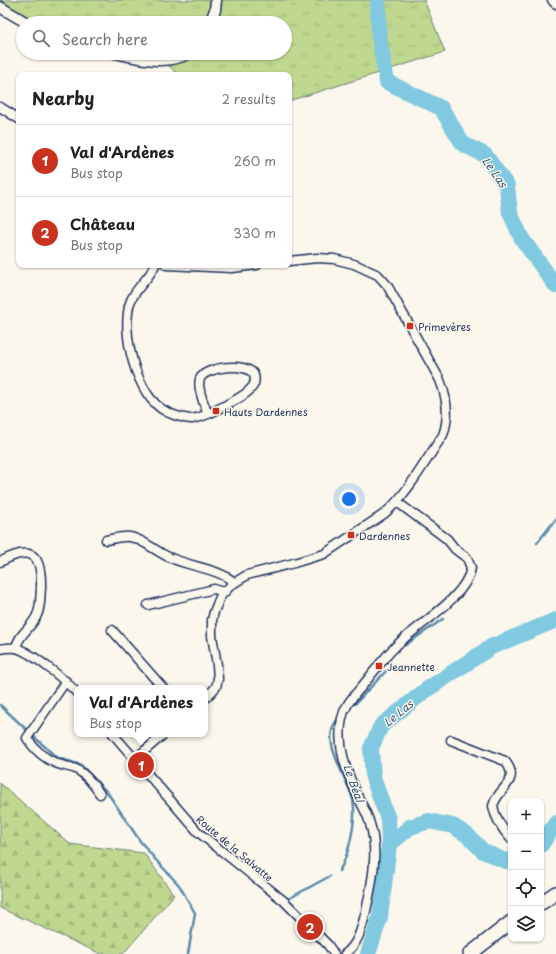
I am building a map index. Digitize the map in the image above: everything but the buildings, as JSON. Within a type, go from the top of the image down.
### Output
[{"type":"main road","points":[[544,901],[556,893]]},
{"type":"main road","points":[[470,954],[508,924]]},
{"type":"street","points":[[213,16],[216,0]]},
{"type":"street","points":[[553,0],[556,3]]},
{"type":"street","points":[[0,7],[16,16]]},
{"type":"street","points":[[0,106],[16,117]]},
{"type":"street","points":[[208,696],[216,687],[218,680],[218,665],[211,628],[216,605],[224,592],[234,582],[247,575],[324,554],[384,514],[396,502],[436,445],[446,427],[448,411],[445,394],[440,380],[387,285],[378,276],[354,264],[334,259],[317,258],[292,261]]},
{"type":"street","points":[[154,268],[140,284],[130,302],[129,308],[129,351],[143,388],[150,399],[158,407],[169,413],[188,418],[198,418],[208,414],[238,399],[250,390],[255,382],[254,375],[244,367],[238,366],[212,370],[202,376],[200,379],[200,387],[208,414]]},
{"type":"street","points":[[345,954],[356,942],[361,929],[369,894],[374,849],[371,825],[344,761],[340,737],[343,714],[353,696],[393,649],[447,603],[463,585],[470,572],[470,563],[467,558],[455,549],[447,539],[396,502]]},
{"type":"street","points":[[106,540],[131,537],[169,558],[220,574],[230,578],[234,582]]},
{"type":"street","points":[[0,562],[15,554],[25,552],[34,556],[40,566],[41,590],[37,615],[30,626],[19,638],[16,648]]},
{"type":"street","points":[[148,605],[214,589],[224,592]]},
{"type":"street","points":[[112,630],[160,685]]},
{"type":"street","points":[[0,649],[10,647],[24,652],[66,681],[74,690]]},
{"type":"street","points":[[66,681],[27,738],[30,743],[46,758],[79,771],[100,794]]},
{"type":"street","name":"Route de la Salvatte","points":[[116,737],[198,832],[284,901],[328,945],[334,954]]},
{"type":"street","points":[[135,759],[161,737]]},
{"type":"street","points":[[451,740],[505,762],[508,765],[510,769],[510,780],[506,787],[497,795],[493,806],[497,817],[508,835]]},
{"type":"green space","points":[[0,0],[424,0],[445,52],[292,100],[292,72],[176,72],[162,60],[292,60],[292,16],[24,16],[0,5]]},
{"type":"green space","points":[[0,783],[70,844],[144,853],[174,895],[123,954],[101,954],[0,908]]},
{"type":"waterway","name":"Le Las","points":[[378,0],[379,37],[387,82],[441,108],[463,144],[485,155],[507,186],[510,213],[522,239],[556,286]]},
{"type":"waterway","name":"Le Béal","points":[[537,543],[556,519]]},
{"type":"waterway","name":"Le Béal","points":[[404,646],[443,619]]},
{"type":"waterway","name":"Le Las","points":[[368,954],[380,917],[389,845],[388,819],[373,778],[371,748],[381,726],[426,690],[491,647],[556,620]]},
{"type":"waterway","name":"Le Béal","points":[[355,704],[387,670]]},
{"type":"waterway","points":[[0,705],[56,757],[81,765],[107,792],[140,841],[179,885],[195,913],[188,954]]},
{"type":"waterway","name":"Le Béal","points":[[339,718],[333,727],[331,736],[332,747],[350,791],[354,808],[353,826],[349,847],[339,871]]},
{"type":"waterway","points":[[389,845],[410,827],[429,821],[453,826],[467,835],[483,851],[505,861],[508,860]]},
{"type":"waterway","points":[[544,841],[556,823]]},
{"type":"waterway","name":"Le Béal","points":[[288,899],[330,876]]},
{"type":"place","name":"Primevères","points":[[410,326]]},
{"type":"place","name":"Hauts Dardennes","points":[[216,411]]},
{"type":"place","name":"Dardennes","points":[[351,535]]},
{"type":"place","name":"Jeannette","points":[[379,666]]},
{"type":"place","name":"Val d'Ardènes","points":[[141,765]]},
{"type":"place","name":"Château","points":[[310,927]]}]
